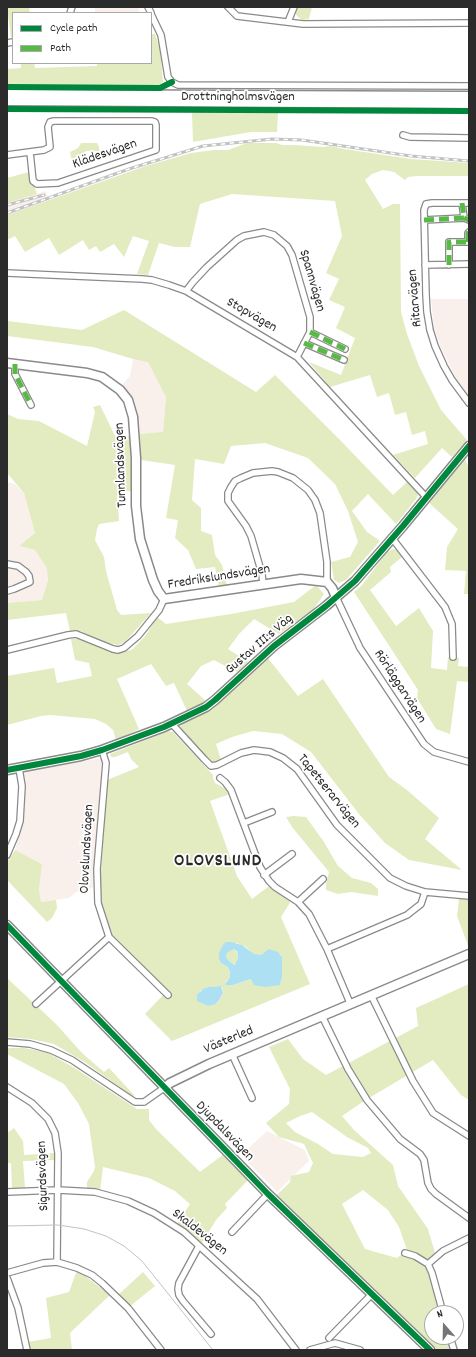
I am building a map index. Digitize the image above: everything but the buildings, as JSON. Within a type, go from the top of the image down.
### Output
[{"type":"street","points":[[228,7],[236,16],[303,24],[469,23]]},
{"type":"street","points":[[288,22],[294,7]]},
{"type":"street","name":"Drottningholmsvägen","points":[[152,15],[161,35],[168,77],[172,82],[178,85],[469,86]]},
{"type":"street","name":"Drottningholmsvägen","points":[[7,94],[469,96]]},
{"type":"street","name":"Drottningholmsvägen","points":[[7,101],[469,104]]},
{"type":"street","name":"Klädesvägen","points":[[7,154],[44,150],[50,146],[48,127],[50,122],[54,121],[152,121],[155,122],[156,125],[156,150],[58,183],[37,184],[33,180],[30,152]]},
{"type":"street","points":[[403,135],[410,137],[469,138]]},
{"type":"street","points":[[424,220],[467,219],[462,203],[469,203]]},
{"type":"street","name":"Ritarvägen","points":[[462,203],[426,204],[424,210],[424,265],[427,312],[435,346],[452,380],[469,403]]},
{"type":"street","name":"Spannvägen","points":[[186,291],[207,267],[237,240],[264,232],[274,235],[288,246],[292,255],[310,317],[310,332],[297,358]]},
{"type":"street","points":[[449,264],[449,242],[469,242],[469,232]]},
{"type":"street","points":[[424,265],[469,264]]},
{"type":"street","name":"Stopvägen","points":[[7,273],[152,280],[186,291],[297,358],[426,497]]},
{"type":"street","name":"Spannvägen","points":[[310,332],[346,349]]},
{"type":"street","points":[[304,343],[344,360]]},
{"type":"street","name":"Tunnlandsvägen","points":[[31,405],[11,363],[87,373],[102,377],[120,390],[128,400],[133,417],[136,458],[136,506],[140,539],[153,580],[164,599]]},
{"type":"street","name":"Gustav III:s Väg","points":[[7,770],[81,756],[102,750],[172,724],[206,707],[274,646],[355,581],[469,446]]},
{"type":"street","points":[[263,584],[262,574],[251,536],[246,526],[228,501],[228,493],[235,481],[241,478],[253,474],[272,471],[293,478],[308,490],[315,500],[320,513],[327,562],[327,582],[332,588],[336,597]]},
{"type":"street","points":[[392,538],[438,597],[449,615],[453,632],[453,657]]},
{"type":"street","points":[[7,564],[18,566],[26,572],[29,576],[30,582],[7,591]]},
{"type":"street","name":"Fredrikslundsvägen","points":[[7,650],[76,634],[118,650],[124,648],[138,636],[159,610],[164,599],[263,584],[301,580],[327,582]]},
{"type":"street","name":"Rörläggarvägen","points":[[336,597],[360,648],[424,744],[434,752],[469,762]]},
{"type":"street","name":"Tapetserarvägen","points":[[172,724],[211,766],[217,765],[241,753],[254,750],[270,752],[284,758],[297,769],[337,825],[390,878],[406,886],[425,892],[469,896]]},
{"type":"street","name":"Olovslundsvägen","points":[[102,750],[106,763],[96,886],[98,903],[108,937],[168,995]]},
{"type":"street","points":[[7,855],[20,821],[22,786],[18,768]]},
{"type":"street","points":[[220,778],[231,790],[264,875],[275,887],[298,902],[308,914],[327,949],[350,1003]]},
{"type":"street","points":[[244,823],[272,812]]},
{"type":"street","points":[[264,875],[292,854]]},
{"type":"street","points":[[298,902],[323,878]]},
{"type":"street","points":[[327,949],[407,915],[421,904],[425,892]]},
{"type":"street","name":"Djupdalsvägen","points":[[7,925],[268,1194],[430,1350]]},
{"type":"street","points":[[36,1004],[108,937]]},
{"type":"street","name":"Västerled","points":[[7,1042],[30,1044],[51,1050],[72,1060],[135,1102],[144,1102],[170,1083],[232,1054],[371,994],[469,954]]},
{"type":"street","points":[[371,994],[406,1068],[433,1113],[469,1136]]},
{"type":"street","points":[[322,1016],[348,1069],[367,1100],[400,1139],[420,1154],[424,1160],[428,1183],[431,1189],[469,1218]]},
{"type":"street","points":[[232,1054],[252,1098]]},
{"type":"street","name":"Sigurdsvägen","points":[[8,1090],[32,1103],[48,1120],[55,1133],[58,1153],[57,1262]]},
{"type":"street","name":"Skaldevägen","points":[[7,1192],[58,1190],[95,1192],[128,1201],[154,1213],[184,1232],[257,1299],[296,1350]]},
{"type":"street","points":[[232,1232],[268,1194]]},
{"type":"street","points":[[428,1264],[443,1251],[469,1238]]},
{"type":"street","points":[[199,1246],[179,1283],[178,1289],[179,1295],[183,1301],[211,1334]]},
{"type":"street","points":[[405,1253],[415,1256],[428,1264],[441,1305]]},
{"type":"street","points":[[7,1273],[57,1262],[78,1268],[92,1275],[102,1283],[131,1311],[161,1350]]},
{"type":"street","points":[[7,1278],[18,1308],[27,1350]]},
{"type":"street","points":[[329,1338],[372,1294]]},
{"type":"street","points":[[310,1350],[336,1343],[360,1350]]},
{"type":"shaded area","points":[[138,7],[140,12],[95,12],[95,8]]},
{"type":"shaded area","points":[[46,191],[49,200],[7,215],[7,203]]},
{"type":"shaded area","points":[[431,299],[469,299],[469,397],[457,380],[441,348],[434,328]]},
{"type":"shaded area","points":[[133,359],[148,361],[166,397],[163,433],[140,434],[139,421],[135,407],[130,396],[121,386],[130,376]]},
{"type":"shaded area","points":[[7,482],[15,484],[24,493],[35,533],[19,546],[35,550],[48,568],[48,580],[42,600],[7,603]]},
{"type":"shaded area","points":[[101,758],[102,764],[93,888],[76,892],[69,898],[41,902],[39,890],[42,864],[15,850],[23,821],[26,785],[24,772]]},
{"type":"shaded area","points":[[267,1131],[305,1150],[309,1161],[277,1192],[241,1155]]},
{"type":"green space","points":[[7,7],[29,7],[30,12],[12,12],[11,38]]},
{"type":"green space","points":[[297,7],[312,7],[309,19],[302,20],[297,16],[295,12]]},
{"type":"green space","points":[[152,34],[155,34],[160,49],[163,82],[159,85],[7,85],[7,69],[21,68],[21,64],[34,64],[35,68],[97,66],[97,64],[152,64]]},
{"type":"green space","points":[[278,112],[277,132],[251,132],[193,142],[192,113]]},
{"type":"green space","points":[[81,143],[97,143],[99,151],[86,151],[83,157],[72,161],[70,152],[78,148]]},
{"type":"green space","points":[[247,143],[276,143],[282,145],[323,147],[331,146],[411,159],[469,163],[469,176],[417,176],[408,177],[405,180],[394,172],[383,170],[372,174],[365,180],[383,209],[393,204],[400,204],[401,312],[407,334],[419,366],[441,410],[467,440],[452,457],[442,448],[415,478],[393,455],[428,444],[425,431],[412,435],[406,412],[395,415],[389,393],[377,397],[370,375],[330,387],[309,362],[341,375],[355,338],[336,328],[345,307],[329,300],[339,279],[326,273],[342,236],[335,201],[232,194],[200,204],[190,247],[175,247],[159,243],[148,275],[137,274],[149,241],[133,236],[124,257],[114,244],[100,252],[96,246],[89,250],[83,240],[59,255],[49,238],[25,252],[15,236],[7,240],[7,215],[146,166],[191,153],[228,150]]},
{"type":"green space","points":[[29,172],[37,194],[7,203],[7,178]]},
{"type":"green space","points":[[124,310],[256,392],[275,375],[393,495],[408,481],[417,491],[418,495],[416,499],[396,524],[368,494],[352,511],[367,532],[380,541],[346,580],[339,583],[334,580],[331,562],[350,557],[358,542],[348,511],[335,484],[308,458],[265,443],[231,446],[224,464],[195,459],[192,500],[201,508],[201,531],[212,535],[215,555],[222,565],[227,586],[219,587],[215,567],[196,569],[188,550],[175,538],[178,520],[166,518],[175,465],[141,460],[140,434],[163,432],[166,397],[148,362],[93,347],[7,336],[7,321],[82,330]]},
{"type":"green space","points":[[100,405],[115,436],[130,436],[132,491],[117,492],[119,521],[99,524],[95,540],[104,557],[106,571],[117,610],[121,615],[151,613],[125,642],[118,645],[99,641],[81,631],[70,631],[66,613],[7,620],[7,603],[42,600],[48,580],[47,568],[35,550],[19,546],[35,533],[24,493],[7,473],[7,414],[18,419],[39,421],[87,446],[95,412],[93,407]]},
{"type":"green space","points":[[465,459],[469,468],[469,594],[464,594],[466,571],[445,570],[447,547],[458,529],[429,503]]},
{"type":"green space","points":[[393,549],[397,550],[402,557],[390,567],[391,572],[370,590],[396,626],[419,608],[433,631],[431,668],[447,670],[448,657],[459,658],[458,666],[469,667],[469,682],[457,681],[450,734],[436,729],[417,698],[418,690],[354,592],[362,585],[387,552]]},
{"type":"green space","points":[[316,585],[324,594],[313,610],[279,634],[254,619],[239,634],[228,649],[248,662],[237,672],[214,660],[201,666],[187,684],[206,701],[187,711],[174,683],[166,686],[151,664],[117,679],[139,729],[116,740],[113,730],[106,724],[95,719],[50,715],[7,725],[7,676],[54,668],[57,683],[92,676],[89,663],[75,660],[71,639],[78,639],[110,652],[124,652],[133,649],[146,635],[157,617],[166,624],[294,602]]},
{"type":"green space","points":[[267,657],[298,696],[323,679],[389,777],[407,790],[439,818],[425,839],[462,870],[409,860],[385,843],[359,814],[311,752],[282,734],[253,731],[232,737],[216,744],[221,760],[211,766],[180,727],[183,723],[207,711],[217,704]]},
{"type":"green space","points":[[169,731],[173,732],[213,775],[215,783],[226,789],[230,794],[210,801],[237,876],[252,899],[269,886],[291,901],[281,917],[310,984],[172,1041],[145,1014],[166,992],[112,935],[101,903],[100,887],[107,780],[139,767],[131,759],[128,752],[115,757],[111,757],[110,754]],"holes":[[[237,943],[246,947],[254,955],[261,955],[266,952],[280,954],[282,957],[282,977],[280,985],[251,979],[233,985],[226,985],[225,983],[230,977],[230,974],[228,967],[221,963],[223,945]],[[208,987],[222,987],[223,994],[217,1002],[208,1006],[200,1002],[200,991]]]},
{"type":"green space","points":[[286,817],[306,817],[324,842],[338,866],[352,878],[371,883],[378,889],[378,896],[351,892],[338,894],[326,890],[329,872],[292,827]]},
{"type":"green space","points":[[15,850],[42,864],[39,890],[41,902],[56,900],[57,908],[52,918],[47,922],[7,880],[7,862]]},
{"type":"green space","points":[[459,898],[469,899],[469,948],[457,916]]},
{"type":"green space","points":[[234,949],[236,950],[238,958],[236,965],[229,961],[226,957],[227,953]]},
{"type":"green space","points":[[7,978],[56,1024],[82,1053],[104,1072],[109,1068],[135,1096],[131,1095],[86,1063],[54,1044],[31,1039],[7,1037]]},
{"type":"green space","points":[[469,984],[469,1100],[461,1095],[433,1060],[364,1101],[342,1116],[354,1130],[393,1165],[398,1186],[428,1229],[435,1253],[424,1264],[430,1275],[439,1305],[424,1305],[424,1340],[276,1196],[290,1182],[291,1176],[309,1172],[313,1163],[304,1144],[279,1137],[266,1123],[289,1104],[290,1089],[269,1047],[288,1039],[303,1059],[326,1075],[418,1026],[416,1008]],"holes":[[[312,1112],[347,1137],[368,1148],[371,1153],[363,1157],[333,1154],[295,1132],[286,1123]],[[363,1190],[388,1210],[399,1227],[407,1250],[397,1258],[365,1249],[342,1204]]]},
{"type":"green space","points":[[7,1048],[24,1048],[46,1052],[73,1067],[137,1109],[149,1109],[149,1120],[156,1129],[200,1172],[224,1154],[249,1179],[225,1204],[227,1208],[216,1220],[202,1243],[177,1224],[190,1204],[175,1191],[149,1178],[103,1167],[100,1191],[87,1189],[87,1182],[95,1167],[89,1124],[78,1103],[64,1084],[7,1054]]},
{"type":"green space","points":[[14,1128],[23,1141],[24,1155],[55,1153],[55,1160],[23,1161],[25,1188],[12,1189],[11,1163],[7,1163],[7,1133]]},
{"type":"green space","points":[[77,1270],[110,1295],[70,1333],[72,1350],[29,1350],[28,1342],[51,1338],[46,1298],[69,1292]]},
{"type":"green space","points":[[143,1272],[155,1286],[129,1307],[118,1295]]},
{"type":"green space","points":[[429,1345],[450,1345],[451,1350],[434,1350]]},
{"type":"water","points":[[226,942],[231,942],[242,945],[254,954],[261,955],[269,949],[278,952],[282,957],[282,977],[280,985],[265,987],[254,985],[251,979],[233,985],[226,985],[225,984],[230,977],[230,973],[228,967],[221,963],[219,958],[219,953]],"holes":[[[234,949],[237,951],[238,958],[235,965],[226,957],[227,953]]]},
{"type":"water","points":[[221,986],[223,993],[215,1004],[208,1006],[197,1001],[197,995],[203,989]]},
{"type":"tram line","points":[[7,1226],[57,1225],[84,1229],[106,1236],[124,1246],[142,1261],[213,1350]]},
{"type":"railway","points":[[7,213],[129,169],[203,146],[272,139],[302,140],[411,156],[469,161]]},
{"type":"railway","points":[[7,205],[44,195]]},
{"type":"marked path","points":[[462,203],[464,218],[469,220]]},
{"type":"marked path","points":[[424,220],[464,218]]},
{"type":"marked path","points":[[468,242],[469,232]]},
{"type":"marked path","points":[[449,265],[449,242],[469,242]]},
{"type":"marked path","points":[[310,332],[345,349]]},
{"type":"marked path","points":[[304,343],[344,360]]},
{"type":"marked path","points":[[15,364],[15,374],[31,405]]},
{"type":"cycle path","points":[[7,87],[160,88],[172,82]]},
{"type":"cycle path","points":[[7,109],[469,111]]},
{"type":"cycle path","points":[[7,770],[81,756],[102,750],[164,727],[206,707],[274,646],[326,606],[355,581],[469,446]]},
{"type":"cycle path","points":[[7,925],[268,1194],[430,1350]]},
{"type":"district","name":"OLOVSLUND","points":[[218,863]]}]
